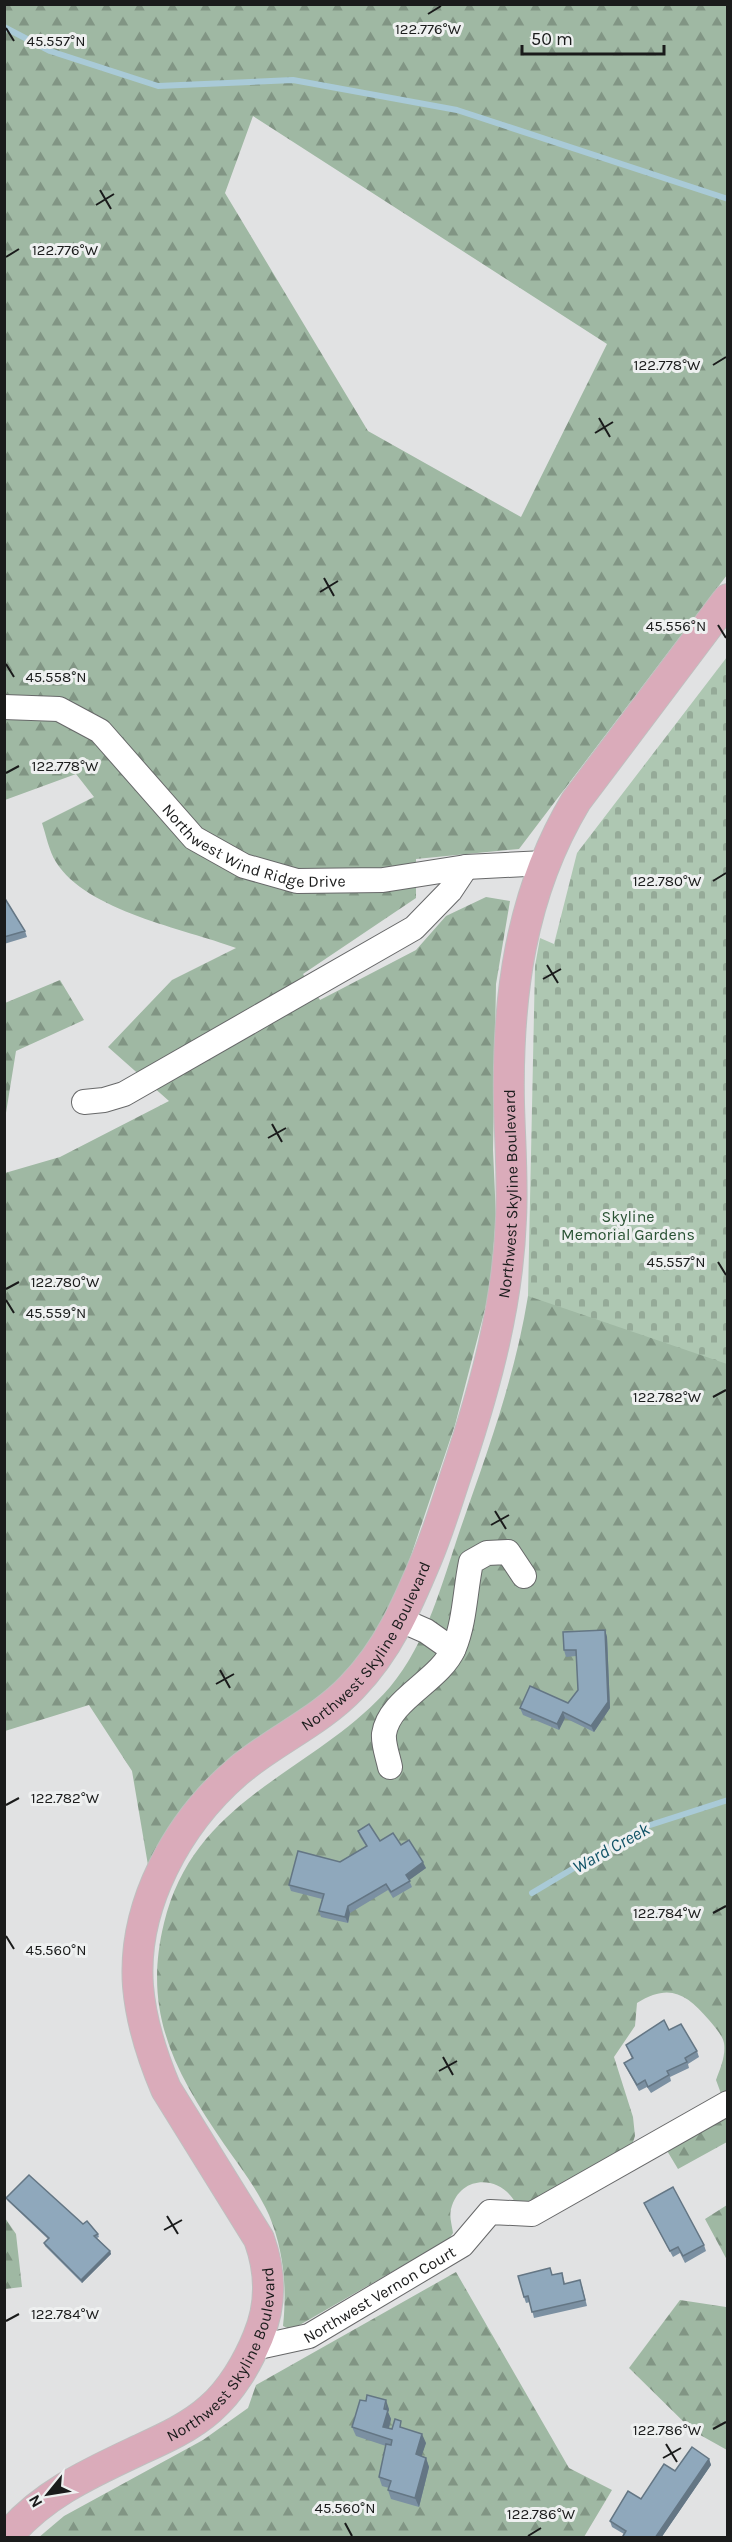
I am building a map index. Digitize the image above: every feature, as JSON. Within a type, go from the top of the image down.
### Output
[{"type":"main road","name":"Northwest Skyline Boulevard","points":[[6,2538],[36,2507],[57,2492],[166,2437],[209,2410],[232,2384],[254,2348],[267,2311],[269,2288],[266,2259],[250,2221],[166,2089],[155,2063],[142,2017],[138,1982],[141,1933],[155,1884],[180,1839],[216,1791],[240,1769],[345,1695],[382,1652],[401,1620],[435,1538],[492,1356],[505,1284],[512,1219],[509,1037],[521,938],[533,892],[558,831],[576,801],[728,599]]},
{"type":"street","name":"Northwest Wind Ridge Drive","points":[[4,707],[59,709],[100,731],[194,838],[244,866],[297,881],[383,880],[466,867],[545,863]]},
{"type":"street","points":[[84,1101],[104,1100],[124,1094],[414,928],[450,891],[466,867]]},
{"type":"street","points":[[390,1767],[384,1734],[394,1714],[408,1697],[438,1672],[453,1650],[463,1622],[471,1562],[487,1553],[508,1552],[525,1576]]},
{"type":"street","points":[[401,1620],[426,1631],[453,1650]]},
{"type":"street","name":"Northwest Vernon Court","points":[[254,2348],[309,2336],[462,2245],[490,2212],[532,2214],[728,2103]]},
{"type":"green space","points":[[5,5],[727,5],[727,575],[519,849],[416,859],[416,898],[303,974],[320,1000],[416,950],[446,916],[486,897],[510,901],[496,984],[493,1150],[496,1217],[490,1290],[455,1425],[391,1615],[359,1665],[150,1877],[132,1771],[89,1705],[5,1731],[5,1173],[60,1157],[169,1101],[108,1047],[172,980],[236,948],[113,906],[70,879],[54,858],[42,823],[94,797],[76,774],[5,800]],"holes":[[[253,116],[607,344],[521,517],[368,431],[225,193]]]},
{"type":"green space","name":"Skyline Memorial Gardens","points":[[727,657],[727,1364],[528,1296],[535,966],[540,938],[554,944],[577,853]]},
{"type":"green space","points":[[60,980],[84,1020],[16,1051],[5,1119],[5,1003]]},
{"type":"green space","points":[[728,1180],[727,2097],[723,2099],[716,2080],[724,2048],[723,2040],[716,2028],[685,1997],[668,1992],[648,1997],[637,2003],[635,2026],[614,2057],[633,2117],[635,2136],[629,2154],[520,2217],[516,2203],[498,2186],[476,2183],[466,2187],[457,2196],[451,2209],[453,2233],[449,2239],[291,2330],[283,2326],[285,2298],[283,2270],[278,2242],[269,2215],[191,2092],[167,2040],[160,2013],[157,1985],[158,1955],[164,1923],[179,1880],[202,1844],[229,1815],[360,1717],[390,1687],[403,1670],[424,1632],[440,1591],[499,1414],[516,1356],[528,1296],[550,1296]]},
{"type":"green space","points":[[727,2113],[727,2142],[678,2169],[666,2149]]},
{"type":"green space","points":[[727,2205],[727,2260],[705,2219]]},
{"type":"green space","points":[[5,2218],[16,2234],[22,2287],[5,2289]]},
{"type":"green space","points":[[456,2272],[569,2468],[612,2490],[584,2537],[38,2538],[64,2516],[203,2440],[248,2408],[256,2385]]},
{"type":"green space","points":[[727,2288],[728,2450],[693,2431],[629,2368],[680,2300],[726,2307]]},
{"type":"building","points":[[4,897],[25,931],[4,937]]},
{"type":"building","points":[[605,1630],[608,1702],[591,1726],[563,1712],[557,1724],[520,1708],[530,1686],[568,1703],[578,1690],[576,1650],[564,1650],[563,1632]]},
{"type":"building","points":[[369,1824],[380,1841],[393,1833],[401,1845],[409,1840],[423,1862],[406,1875],[410,1881],[391,1892],[386,1884],[348,1906],[345,1917],[319,1911],[324,1894],[289,1885],[298,1851],[340,1862],[367,1846],[358,1831]]},
{"type":"building","points":[[664,2020],[669,2030],[681,2024],[697,2051],[685,2058],[687,2062],[667,2071],[669,2075],[648,2087],[645,2080],[637,2085],[624,2063],[633,2058],[626,2045]]},
{"type":"building","points":[[29,2175],[83,2224],[87,2221],[98,2234],[94,2236],[110,2251],[81,2280],[44,2243],[49,2238],[6,2198]]},
{"type":"building","points":[[673,2187],[704,2245],[683,2256],[678,2247],[670,2251],[644,2203]]},
{"type":"building","points":[[550,2268],[552,2275],[562,2273],[564,2284],[580,2280],[585,2300],[532,2312],[528,2296],[524,2297],[518,2276]]},
{"type":"building","points":[[367,2395],[386,2400],[384,2409],[388,2410],[383,2427],[392,2429],[395,2419],[401,2421],[400,2427],[422,2434],[416,2454],[426,2458],[415,2498],[388,2490],[391,2481],[379,2477],[386,2444],[391,2445],[392,2440],[352,2427],[360,2400],[366,2401]]},
{"type":"building","points":[[692,2447],[709,2459],[655,2538],[625,2538],[623,2536],[626,2531],[610,2521],[628,2491],[641,2499],[664,2464],[675,2471]]},
{"type":"waterway","points":[[4,27],[50,51],[158,86],[293,80],[457,110],[728,199]]},
{"type":"waterway","name":"Ward Creek","points":[[532,1893],[641,1828],[728,1800]]}]
